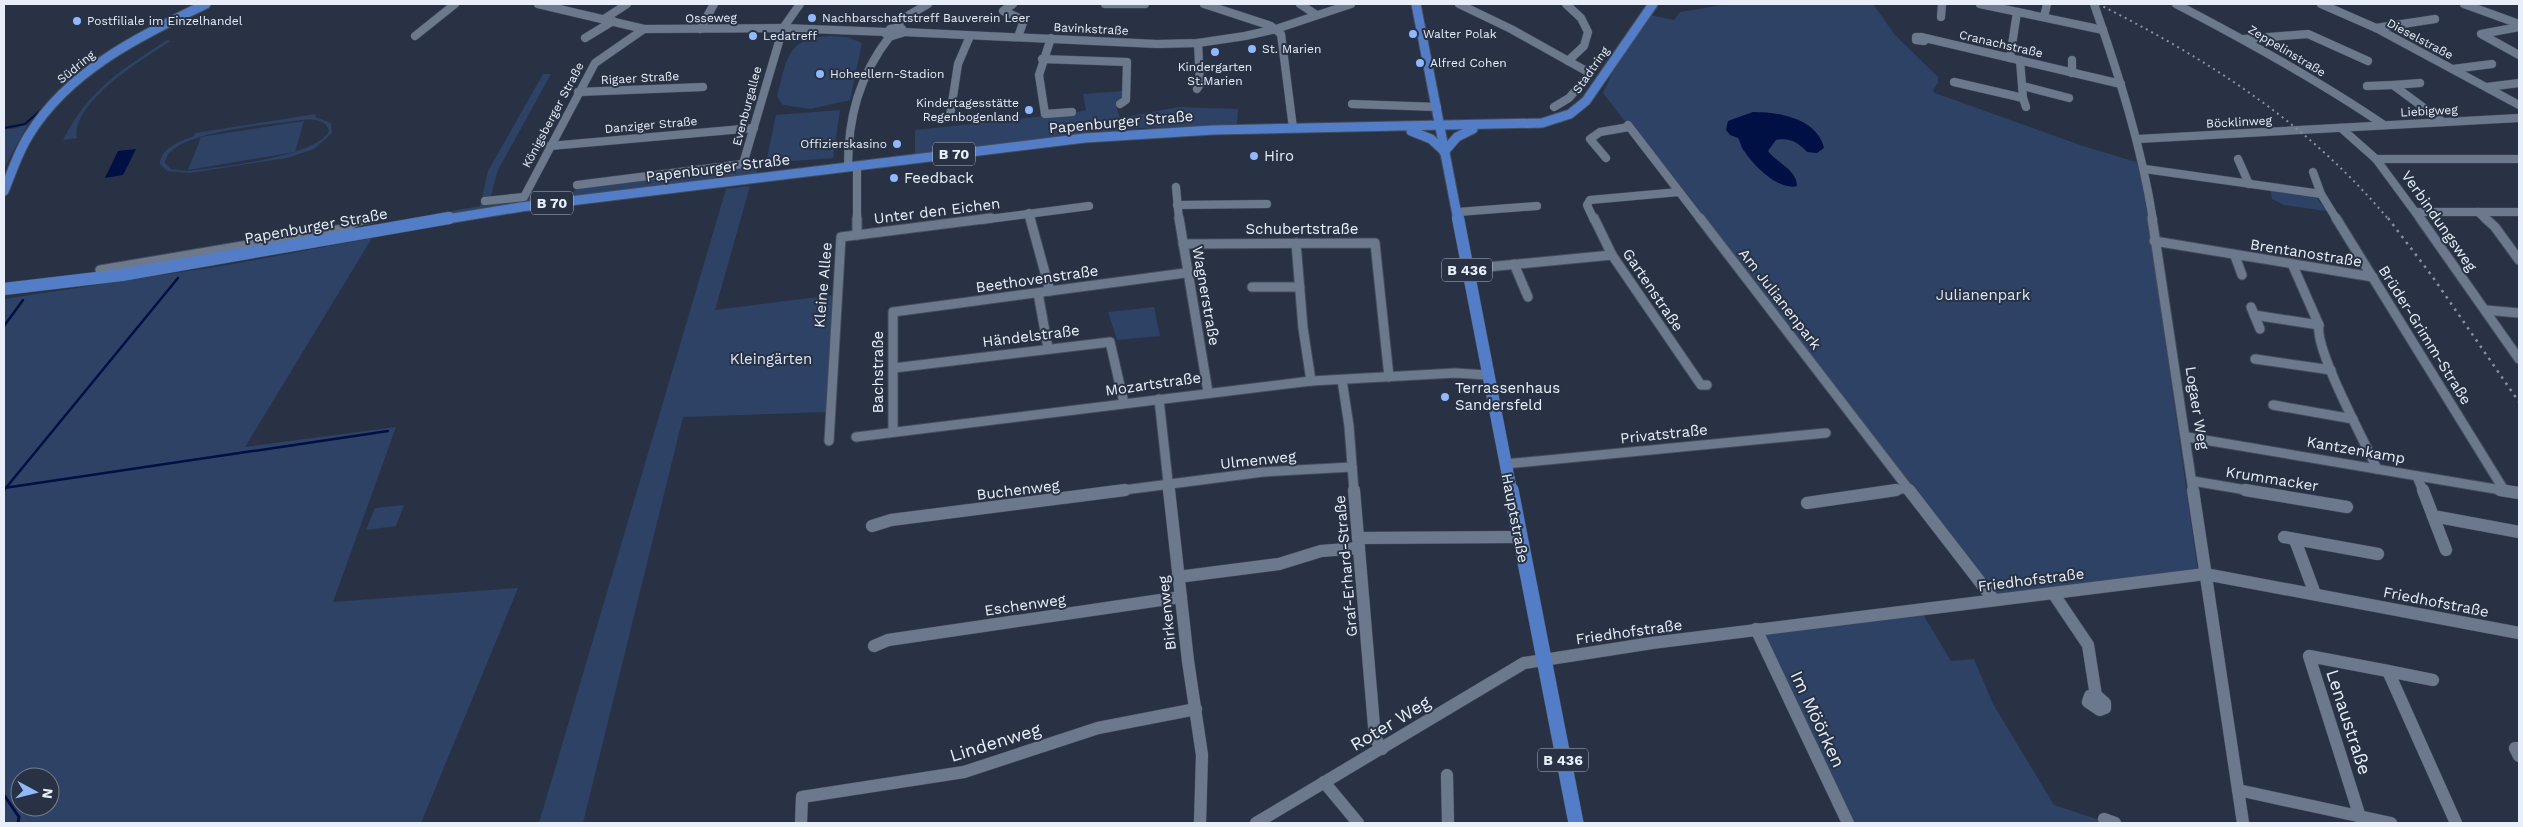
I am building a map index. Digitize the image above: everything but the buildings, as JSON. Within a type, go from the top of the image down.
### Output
[{"type":"main road","name":"Südring","points":[[4,191],[30,133],[64,93],[92,69],[127,45],[162,24],[206,4]]},
{"type":"main road","name":"Hauptstraße","points":[[1416,4],[1441,127],[1444,152],[1458,212],[1486,371],[1576,823]]},
{"type":"main road","name":"Stadtring","points":[[1441,127],[1542,123],[1558,119],[1576,110],[1586,101],[1652,4]]},
{"type":"main road","points":[[1399,127],[1427,136],[1444,152],[1457,137],[1480,126]]},
{"type":"main road","name":"Papenburger Straße","points":[[4,289],[122,275],[457,216],[853,166],[1111,136],[1293,128],[1441,127]]},
{"type":"main road","points":[[4,285],[24,287]]},
{"type":"street","points":[[415,36],[455,4]]},
{"type":"street","name":"Osseweg","points":[[538,4],[644,29],[783,28],[898,36],[900,30]]},
{"type":"street","points":[[604,19],[627,4]]},
{"type":"street","points":[[700,29],[714,4]]},
{"type":"street","name":"Evenburgallee","points":[[577,185],[598,179],[741,165],[745,161],[783,28],[800,4]]},
{"type":"street","points":[[900,30],[902,19],[928,4]]},
{"type":"street","points":[[1014,4],[1003,12],[1024,20],[1018,37]]},
{"type":"street","points":[[1105,4],[1146,4]]},
{"type":"street","points":[[1204,4],[1276,29],[1283,40],[1293,128]]},
{"type":"street","points":[[1300,4],[1315,14]]},
{"type":"street","name":"Bavinkstraße","points":[[900,30],[970,36],[1157,44],[1198,43],[1276,29],[1345,4]]},
{"type":"street","points":[[1459,4],[1511,29],[1588,72],[1589,75],[1571,96],[1564,103],[1554,107]]},
{"type":"street","points":[[1566,4],[1584,19],[1588,30],[1586,44],[1568,61]]},
{"type":"street","points":[[1941,16],[1942,4]]},
{"type":"street","points":[[1980,4],[2104,30]]},
{"type":"street","points":[[2044,17],[2047,4]]},
{"type":"street","name":"Logaer Weg","points":[[2094,4],[2121,84],[2145,169],[2154,241],[2187,437],[2205,574],[2243,823]]},
{"type":"street","points":[[2176,4],[2185,4]]},
{"type":"street","name":"Zeppelinstraße","points":[[2176,4],[2244,39],[2349,101],[2384,125]]},
{"type":"street","name":"Dieselstraße","points":[[2321,4],[2376,28],[2519,105]]},
{"type":"street","points":[[2464,4],[2519,24]]},
{"type":"street","points":[[2010,58],[2017,12]]},
{"type":"street","points":[[2376,28],[2435,19]]},
{"type":"street","points":[[584,38],[614,21]]},
{"type":"street","points":[[2519,24],[2481,34],[2519,55]]},
{"type":"street","name":"Königsberger Straße","points":[[485,201],[524,197],[595,63],[644,29]]},
{"type":"street","name":"Unter den Eichen","points":[[888,34],[850,119],[847,153],[853,166],[857,235],[1089,206]]},
{"type":"street","points":[[2244,39],[2308,34],[2316,36],[2368,62]]},
{"type":"street","points":[[950,116],[958,64],[970,36]]},
{"type":"street","points":[[1050,38],[1038,75],[1045,114],[1072,112]]},
{"type":"street","name":"Cranachstraße","points":[[1924,38],[2121,84]]},
{"type":"street","points":[[1197,89],[1200,84],[1198,43]]},
{"type":"street","points":[[1042,59],[1127,62],[1126,100],[1120,104]]},
{"type":"street","points":[[2020,60],[2023,98],[2026,107]]},
{"type":"street","points":[[2072,60],[2072,73]]},
{"type":"street","name":"Dieselstraße","points":[[2453,69],[2492,64]]},
{"type":"street","points":[[1954,82],[2023,98]]},
{"type":"street","points":[[2367,86],[2420,83]]},
{"type":"street","points":[[2487,87],[2519,83]]},
{"type":"street","points":[[2393,84],[2443,122]]},
{"type":"street","name":"Rigaer Straße","points":[[578,92],[703,86]]},
{"type":"street","points":[[2023,86],[2069,98]]},
{"type":"street","points":[[1352,104],[1437,107]]},
{"type":"street","name":"Liebigweg","points":[[2341,128],[2519,118]]},
{"type":"street","name":"Am Julianenpark","points":[[1606,158],[1590,139],[1600,132],[1628,126],[1994,600]]},
{"type":"street","name":"Danziger Straße","points":[[550,146],[754,128]]},
{"type":"street","name":"Böcklinweg","points":[[2138,139],[2341,128]]},
{"type":"street","name":"Verbindungsweg","points":[[2341,128],[2376,159],[2416,212],[2519,358]]},
{"type":"street","points":[[2238,159],[2250,184]]},
{"type":"street","points":[[2376,159],[2519,159]]},
{"type":"street","points":[[2145,169],[2321,194]]},
{"type":"street","name":"Brüder-Grimm-Straße","points":[[2313,172],[2321,194],[2504,490]]},
{"type":"street","name":"Wagnerstraße","points":[[1176,187],[1185,273],[1198,330],[1208,392]]},
{"type":"street","name":"Gartenstraße","points":[[1679,192],[1587,202],[1600,234],[1612,255],[1701,384],[1706,386]]},
{"type":"street","points":[[1178,205],[1267,204]]},
{"type":"street","points":[[1458,212],[1537,206]]},
{"type":"street","points":[[2416,212],[2519,212]]},
{"type":"street","points":[[2478,212],[2494,227],[2519,260]]},
{"type":"street","points":[[1029,213],[1050,291]]},
{"type":"street","points":[[100,270],[344,228],[358,221],[374,218]]},
{"type":"street","name":"Kleine Allee","points":[[828,441],[841,237],[857,235]]},
{"type":"street","name":"Brentanostraße","points":[[2154,241],[2293,266],[2373,277]]},
{"type":"street","points":[[1296,243],[1303,328],[1312,382]]},
{"type":"street","name":"Schubertstraße","points":[[1183,244],[1375,243],[1389,377]]},
{"type":"street","points":[[1467,269],[1612,255]]},
{"type":"street","name":"Brentanostraße","points":[[2235,256],[2242,275]]},
{"type":"street","points":[[1514,264],[1528,297]]},
{"type":"street","points":[[2293,266],[2319,325],[2317,334],[2331,370],[2352,419],[2377,469]]},
{"type":"street","name":"Beethovenstraße","points":[[893,312],[1185,273]]},
{"type":"street","points":[[1252,287],[1300,287]]},
{"type":"street","points":[[1038,293],[1048,348]]},
{"type":"street","points":[[2485,310],[2519,313]]},
{"type":"street","points":[[2260,328],[2252,311],[2319,325]]},
{"type":"street","name":"Bachstraße","points":[[893,312],[893,431]]},
{"type":"street","name":"Händelstraße","points":[[894,368],[1110,342],[1124,403]]},
{"type":"street","points":[[2255,360],[2331,370]]},
{"type":"street","name":"Mozartstraße","points":[[856,437],[1208,392],[1312,382],[1486,371]]},
{"type":"street","name":"Graf-Erhard-Straße","points":[[1342,380],[1349,426],[1375,738],[1382,749]]},
{"type":"street","name":"Birkenweg","points":[[1159,399],[1178,577],[1202,754],[1200,823]]},
{"type":"street","points":[[2273,406],[2352,419]]},
{"type":"street","name":"Privatstraße","points":[[1505,464],[1826,433]]},
{"type":"street","name":"Kantzenkamp","points":[[2187,437],[2519,493]]},
{"type":"street","name":"Ulmenweg","points":[[1168,486],[1263,472],[1352,467]]},
{"type":"street","points":[[2416,476],[2446,550]]},
{"type":"street","name":"Krummacker","points":[[2193,481],[2347,507]]},
{"type":"street","name":"Buchenweg","points":[[872,526],[891,520],[1168,486]]},
{"type":"street","points":[[1807,503],[1908,488]]},
{"type":"street","points":[[2433,516],[2519,532]]},
{"type":"street","points":[[1178,577],[1279,564],[1321,550],[1359,543],[1519,537]]},
{"type":"street","points":[[2315,594],[2290,538],[2378,554]]},
{"type":"street","name":"Friedhofstraße","points":[[1544,659],[1756,629],[2205,574],[2519,633]]},
{"type":"street","points":[[2053,592],[2088,645],[2096,696]]},
{"type":"street","name":"Eschenweg","points":[[874,646],[888,640],[1181,597]]},
{"type":"street","name":"Im Möörken","points":[[1756,629],[1848,823]]},
{"type":"street","name":"Lenaustraße","points":[[2360,817],[2309,656],[2433,680]]},
{"type":"street","name":"Roter Weg","points":[[1256,823],[1272,820],[1324,782],[1524,663],[1544,659]]},
{"type":"street","points":[[2388,671],[2456,823]]},
{"type":"street","name":"Lindenweg","points":[[801,823],[802,798],[964,772],[1098,728],[1196,709]]},
{"type":"street","points":[[2519,748],[2515,748],[2519,756]]},
{"type":"street","points":[[1447,775],[1448,823]]},
{"type":"street","points":[[1324,782],[1358,823]]},
{"type":"street","points":[[2238,790],[2391,823]]},
{"type":"green space","name":"Julianenpark","points":[[1728,4],[1873,4],[1895,35],[1938,77],[1938,83],[1933,90],[1935,93],[2083,146],[2140,163],[2198,572],[1995,597],[1603,93],[1621,54],[1649,15],[1674,20],[1680,12]]},
{"type":"green space","name":"Hoheellern-Stadion","points":[[831,36],[847,37],[862,43],[850,100],[811,109],[783,105],[777,96],[791,53],[805,41]]},
{"type":"green space","points":[[167,40],[171,41],[128,69],[97,96],[85,110],[78,124],[77,138],[63,140],[73,122],[95,94],[135,61]]},
{"type":"green space","points":[[543,74],[551,74],[498,170],[490,199],[574,192],[577,185],[758,164],[757,173],[490,207],[427,218],[429,215],[480,206],[488,171]]},
{"type":"green space","points":[[1122,91],[1122,97],[1115,103],[1120,118],[1178,107],[1238,109],[1237,125],[1138,128],[928,154],[915,154],[915,130],[1073,113],[1086,110],[1083,94]]},
{"type":"green space","points":[[840,110],[833,158],[766,163],[776,115]]},
{"type":"green space","points":[[316,114],[315,117],[331,123],[332,133],[314,149],[287,158],[190,173],[167,171],[160,164],[163,154],[167,149],[194,136],[195,133]],"holes":[[[306,120],[322,122],[329,131],[321,140],[306,148],[264,160],[187,171],[171,169],[165,163],[170,152],[183,143],[202,136],[247,127]]]},
{"type":"green space","points":[[304,121],[295,152],[188,170],[201,137]]},
{"type":"green space","points":[[28,124],[4,168],[4,129],[14,129]]},
{"type":"green space","name":"Kleingärten","points":[[750,186],[715,310],[834,295],[826,412],[683,417],[583,823],[539,823],[726,189]]},
{"type":"green space","points":[[2270,190],[2317,198],[2326,211],[2284,205],[2272,199]]},
{"type":"green space","points":[[372,238],[245,447],[396,427],[333,602],[518,588],[421,823],[4,823],[4,299],[228,265]]},
{"type":"green space","points":[[1154,307],[1160,336],[1117,340],[1108,312]]},
{"type":"green space","points":[[404,505],[396,526],[366,530],[375,508]]},
{"type":"green space","points":[[1921,611],[1951,661],[1974,659],[1993,704],[2054,805],[2109,823],[1851,823],[1763,632]]},
{"type":"shaded area","points":[[1753,112],[1785,115],[1805,123],[1820,138],[1824,148],[1817,153],[1807,152],[1797,143],[1786,139],[1776,140],[1768,151],[1794,175],[1797,186],[1783,185],[1768,176],[1749,158],[1738,138],[1730,135],[1726,130],[1728,121]]},
{"type":"shaded area","points":[[136,149],[123,175],[105,178],[118,151]]},
{"type":"waterway","points":[[4,128],[25,124],[42,109]]},
{"type":"waterway","points":[[6,488],[178,278]]},
{"type":"waterway","points":[[4,326],[23,300]]},
{"type":"waterway","points":[[6,488],[388,431]]},
{"type":"waterway","points":[[4,795],[19,817],[18,823]]},
{"type":"railway","points":[[2098,4],[2179,47],[2255,97],[2325,153],[2358,185],[2389,220]]},
{"type":"railway","points":[[2388,218],[2432,276],[2519,402]]},
{"type":"place","name":"Nachbarschaftstreff Bauverein Leer","points":[[812,18]]},
{"type":"place","name":"Postfiliale im Einzelhandel","points":[[77,21]]},
{"type":"place","name":"Walter Polak","points":[[1413,34]]},
{"type":"place","name":"Ledatreff","points":[[753,36]]},
{"type":"place","name":"St. Marien","points":[[1252,49]]},
{"type":"place","name":"Kindergarten St.Marien","points":[[1215,52]]},
{"type":"place","name":"Alfred Cohen","points":[[1420,63]]},
{"type":"place","name":"Hoheellern-Stadion","points":[[820,74]]},
{"type":"place","name":"Kindertagesstätte Regenbogenland","points":[[1029,110]]},
{"type":"place","name":"Offizierskasino","points":[[897,144]]},
{"type":"place","name":"Hiro","points":[[1254,156]]},
{"type":"place","name":"Feedback","points":[[894,178]]},
{"type":"place","name":"Terrassenhaus Sandersfeld","points":[[1445,397]]}]
